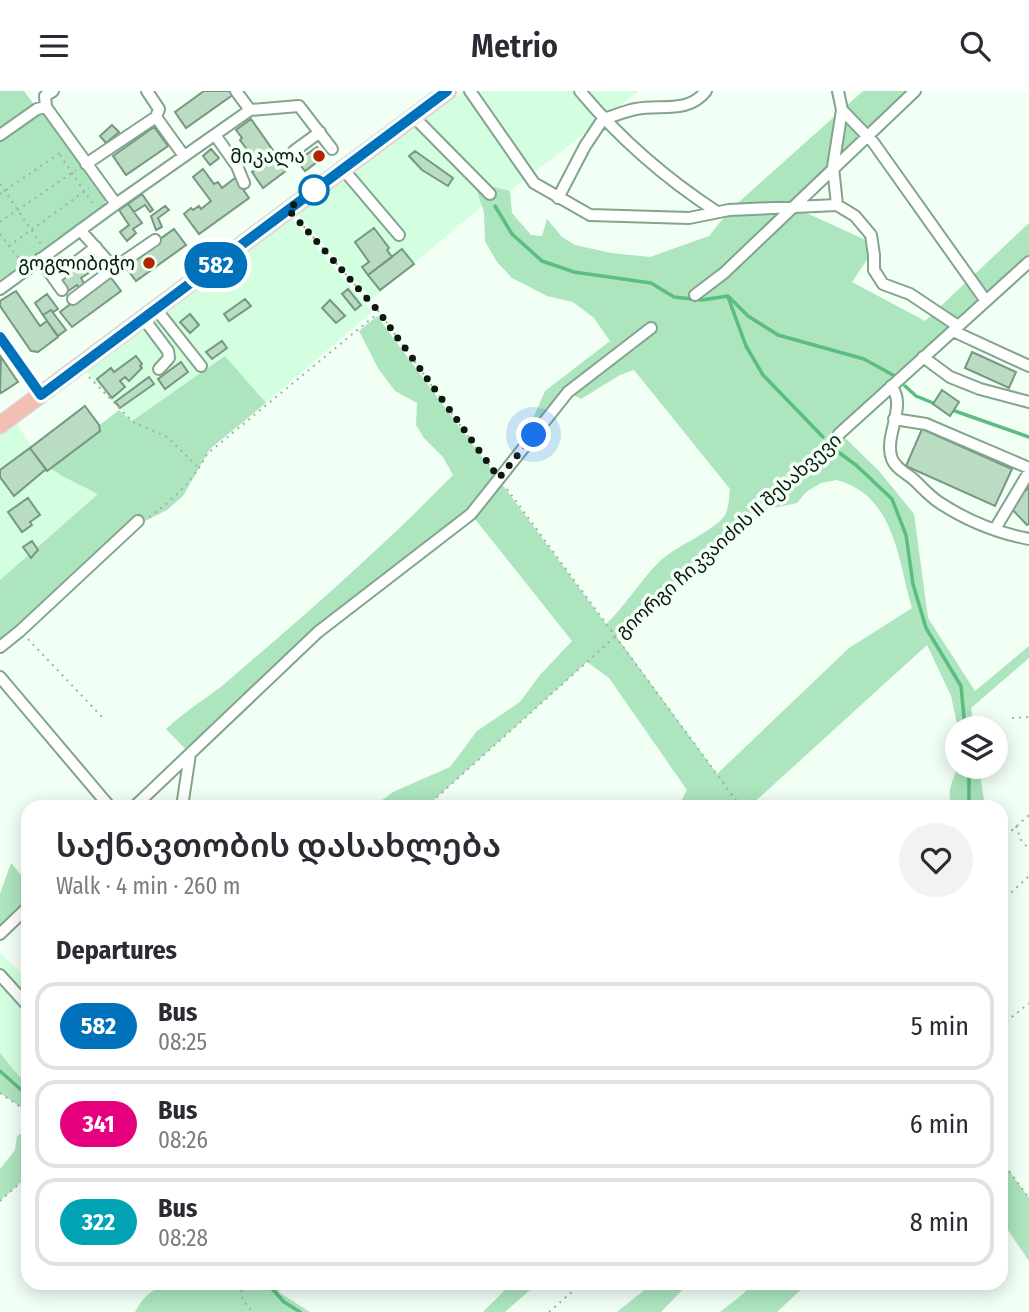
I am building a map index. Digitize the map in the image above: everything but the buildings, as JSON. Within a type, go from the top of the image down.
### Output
[{"type":"highway","points":[[0,425],[447,91]]},
{"type":"street","points":[[53,91],[46,96],[46,107],[116,204]]},
{"type":"street","points":[[86,164],[156,117],[159,109],[147,91]]},
{"type":"street","points":[[236,91],[250,110]]},
{"type":"street","points":[[470,91],[534,183],[590,215],[690,218],[717,212],[837,205],[855,216],[871,235],[874,270],[883,284],[910,294],[955,329],[1029,366]]},
{"type":"street","points":[[580,91],[637,153],[677,186],[717,212]]},
{"type":"street","points":[[558,198],[585,146],[603,119],[638,109],[679,108],[706,91]]},
{"type":"street","points":[[837,205],[833,167],[842,110],[838,91]]},
{"type":"street","points":[[695,295],[724,273],[915,91]]},
{"type":"street","points":[[0,289],[250,110],[299,106],[332,149]]},
{"type":"street","points":[[0,135],[37,109],[46,107]]},
{"type":"street","points":[[842,110],[867,135],[986,301]]},
{"type":"street","points":[[413,116],[490,194]]},
{"type":"street","points":[[156,117],[184,156]]},
{"type":"street","points":[[294,151],[320,132]]},
{"type":"street","points":[[215,135],[237,166],[244,183]]},
{"type":"street","points":[[343,169],[399,235]]},
{"type":"street","points":[[80,230],[114,268]]},
{"type":"street","points":[[73,299],[155,240]]},
{"type":"street","points":[[54,279],[96,247]]},
{"type":"street","points":[[43,257],[62,290]]},
{"type":"street","name":"გიორგი ჩიკვაიძის II შესახვევი","points":[[839,434],[1029,262]]},
{"type":"street","points":[[150,314],[201,366]]},
{"type":"street","points":[[150,314],[168,351],[169,358],[159,369]]},
{"type":"street","points":[[141,800],[318,632],[471,514],[568,392],[651,328]]},
{"type":"street","points":[[2,344],[41,395]]},
{"type":"street","points":[[923,357],[950,377],[1029,402]]},
{"type":"street","points":[[891,386],[898,401],[891,443],[892,460],[938,502],[973,521],[1029,539]]},
{"type":"street","points":[[894,419],[926,424],[1029,470],[995,529]]},
{"type":"street","points":[[0,647],[138,521]]},
{"type":"street","points":[[0,677],[104,800]]},
{"type":"street","points":[[184,800],[190,754]]},
{"type":"street","points":[[2,929],[21,913]]},
{"type":"street","points":[[0,975],[21,998]]},
{"type":"path","points":[[0,194],[72,145]]},
{"type":"path","points":[[59,154],[100,215]]},
{"type":"path","points":[[0,222],[86,164]]},
{"type":"path","points":[[9,246],[99,181]]},
{"type":"path","points":[[0,184],[31,230],[43,257]]},
{"type":"path","points":[[288,209],[379,312],[736,800]]},
{"type":"path","points":[[0,234],[26,269]]},
{"type":"path","points":[[138,521],[147,519],[164,507],[199,469],[207,454],[379,312]]},
{"type":"path","points":[[80,366],[133,422],[167,437],[199,469]]},
{"type":"path","name":"გიორგი ჩიკვაიძის II შესახვევი","points":[[434,800],[839,434]]},
{"type":"path","points":[[20,631],[103,718]]},
{"type":"path","points":[[1012,718],[1029,717]]},
{"type":"path","points":[[1008,833],[1029,815]]},
{"type":"path","points":[[1016,826],[1021,840],[1029,849]]},
{"type":"path","points":[[1008,895],[1029,876]]},
{"type":"path","points":[[1008,1020],[1029,1003]]},
{"type":"path","points":[[0,1093],[21,1107]]},
{"type":"path","points":[[1008,1170],[1029,1198]]},
{"type":"path","points":[[0,1201],[21,1182]]},
{"type":"path","points":[[241,1290],[243,1301],[253,1312]]},
{"type":"path","points":[[549,1312],[574,1290]]},
{"type":"shaded area","points":[[0,91],[24,91],[38,110],[47,113],[105,196],[105,206],[0,280]]},
{"type":"shaded area","points":[[464,91],[639,91],[510,191],[475,182],[482,206],[372,299],[297,213]]},
{"type":"shaded area","points":[[863,91],[915,91],[793,207],[877,245],[852,282],[925,321],[1029,223],[1029,262],[840,433],[879,471],[914,514],[928,618],[975,691],[1029,646],[1029,658],[971,708],[972,716],[955,716],[951,696],[927,645],[757,800],[682,800],[687,790],[609,678],[587,662],[434,800],[382,800],[393,792],[450,767],[477,731],[520,702],[539,676],[572,641],[471,514],[318,632],[190,754],[166,729],[229,680],[315,605],[453,475],[443,457],[424,438],[416,425],[417,403],[395,391],[378,368],[359,331],[377,316],[606,624],[659,562],[720,521],[727,509],[730,489],[634,370],[620,375],[581,399],[568,392],[534,435],[526,426],[535,414],[545,391],[610,341],[594,318],[573,302],[547,296],[512,278],[497,262],[485,241],[484,212],[474,182],[510,191],[512,213],[531,235],[542,236],[547,219],[562,237],[575,245],[611,253],[650,257],[709,236],[730,210]],"holes":[[[837,480],[856,488],[871,500],[883,515],[897,551],[912,608],[849,648],[717,774],[616,636],[754,512],[797,503],[806,492],[821,483]]]},
{"type":"shaded area","points":[[291,218],[372,312],[266,403],[225,357],[132,421],[86,371]]},
{"type":"shaded area","points":[[225,356],[266,403],[210,449],[183,496],[167,510],[123,532],[0,642],[0,580],[98,494],[47,466],[119,410],[132,421]]},
{"type":"shaded area","points":[[16,423],[43,463],[64,477],[99,493],[0,580],[0,434]]},
{"type":"shaded area","points":[[953,779],[981,779],[984,800],[951,800]]},
{"type":"shaded area","points":[[11,863],[21,875],[21,914],[0,934],[0,894]]},
{"type":"shaded area","points":[[0,953],[21,973],[21,1077],[0,1053]]},
{"type":"shaded area","points":[[0,1053],[21,1076],[21,1107],[0,1093]]},
{"type":"shaded area","points":[[21,1133],[21,1182],[0,1201],[0,1169],[15,1150],[17,1136]]},
{"type":"shaded area","points":[[1008,1170],[1029,1198],[1029,1261],[1008,1230]]},
{"type":"shaded area","points":[[278,1290],[310,1312],[135,1312],[151,1292]]},
{"type":"shaded area","points":[[530,1290],[505,1312],[483,1312],[504,1291]]},
{"type":"shaded area","points":[[644,1290],[682,1290],[661,1312],[617,1312]]},
{"type":"shaded area","points":[[746,1290],[801,1290],[777,1312],[720,1312]]},
{"type":"waterway","points":[[495,206],[512,234],[542,261],[574,272],[651,283],[674,297],[702,300],[728,296],[748,316],[778,335],[864,359],[893,375]]},
{"type":"waterway","points":[[728,297],[746,346],[763,375],[823,437]]},
{"type":"waterway","points":[[905,386],[916,396],[938,405]]},
{"type":"waterway","points":[[952,410],[1029,437]]},
{"type":"waterway","points":[[834,449],[856,465],[892,499],[906,535],[913,584],[926,628],[961,686],[964,716]]},
{"type":"waterway","points":[[969,779],[969,800]]},
{"type":"waterway","points":[[0,1071],[21,1090]]},
{"type":"waterway","points":[[273,1290],[284,1302],[300,1312]]},
{"type":"bus line","name":"582","points":[[0,337],[41,395],[447,91]]},
{"type":"place","name":"მიკალა","points":[[319,156]]},
{"type":"place","name":"გოგლიბიჭო","points":[[149,263]]},
{"type":"route","points":[[314,190],[288,209],[379,312],[499,478],[534,435]]}]
